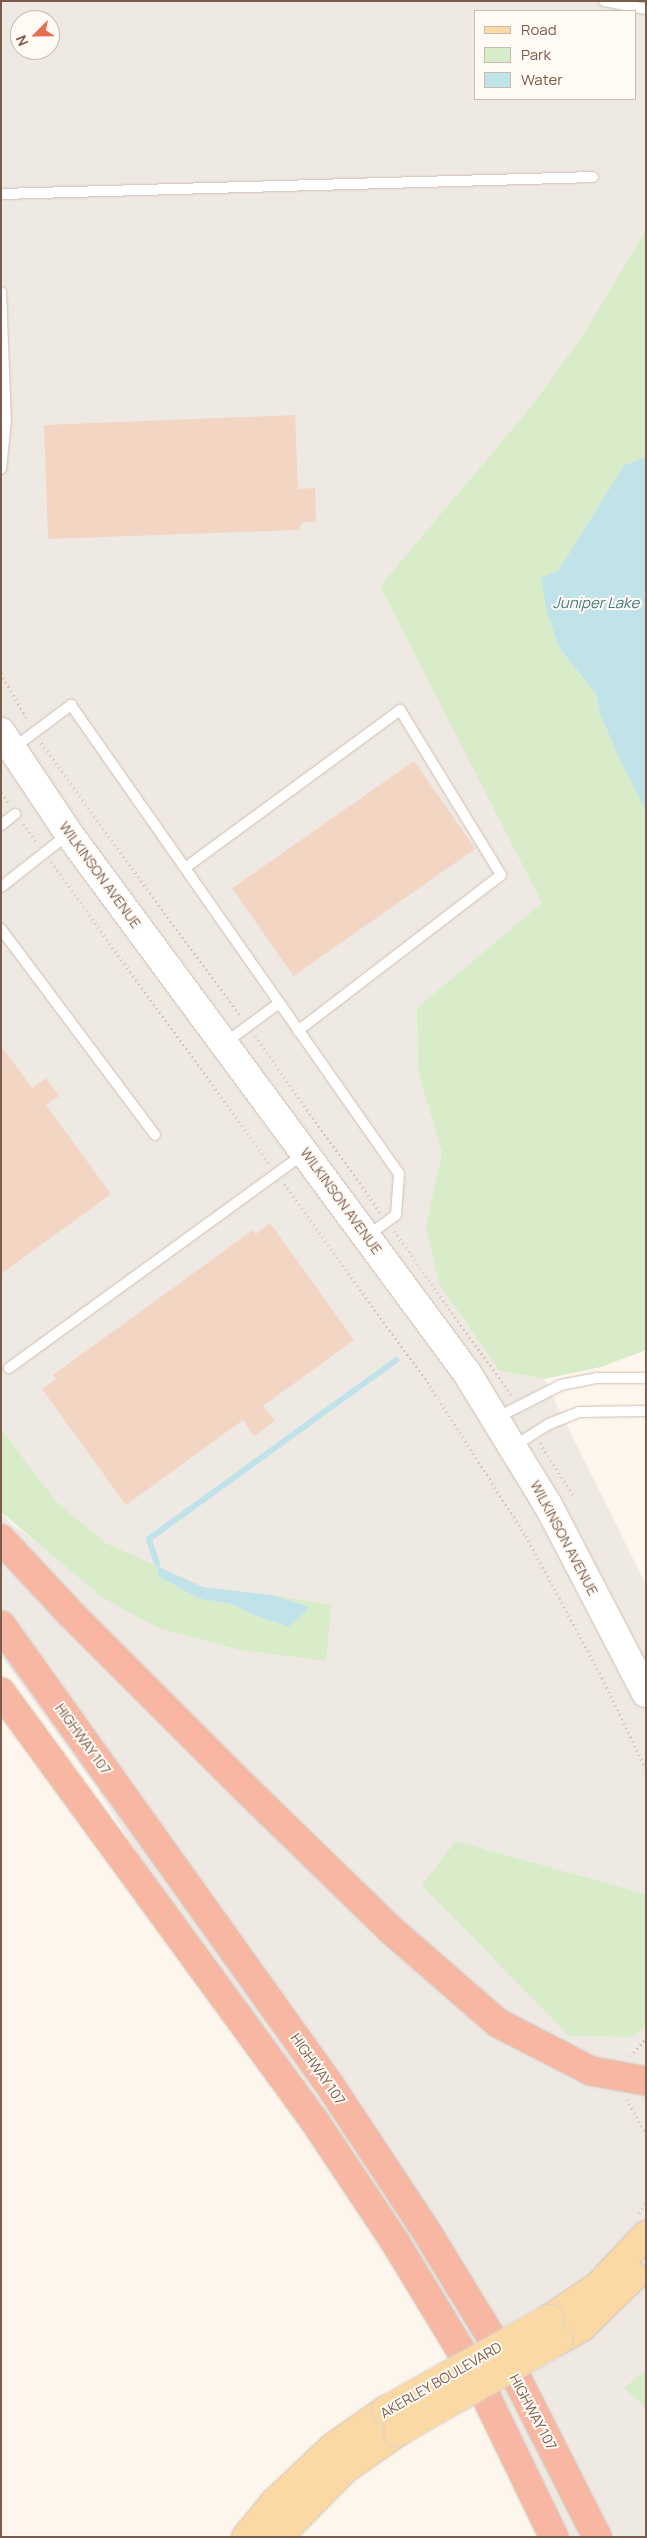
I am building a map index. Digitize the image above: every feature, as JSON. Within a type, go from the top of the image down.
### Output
[{"type":"highway","points":[[1,1539],[70,1613],[251,1794],[391,1930],[498,2023],[591,2071],[637,2080]]},
{"type":"highway","name":"HIGHWAY 107","points":[[1,1625],[329,2084],[420,2221],[518,2381],[597,2537]]},
{"type":"highway","points":[[1,1692],[296,2095],[395,2242],[476,2376],[554,2537]]},
{"type":"highway","points":[[395,2242],[498,2439],[536,2537]]},
{"type":"main road","name":"AKERLEY BOULEVARD","points":[[563,2329],[598,2286],[646,2235]]},
{"type":"main road","name":"AKERLEY BOULEVARD","points":[[246,2537],[274,2504],[333,2447],[392,2421],[563,2329],[646,2264]]},
{"type":"main road","points":[[563,2329],[646,2291]]},
{"type":"main road","name":"AKERLEY BOULEVARD","points":[[278,2537],[392,2421]]},
{"type":"street","name":"WILKINSON AVENUE","points":[[6,741],[69,834],[305,1153],[377,1229],[467,1373],[504,1408],[523,1440],[548,1505],[646,1693]]},
{"type":"lane","points":[[604,1],[646,9]]},
{"type":"lane","points":[[1,194],[593,177]]},
{"type":"lane","points":[[1,292],[4,420],[1,469]]},
{"type":"lane","points":[[6,741],[34,732],[71,705],[399,1174],[396,1215],[377,1229]]},
{"type":"lane","points":[[185,868],[400,710],[502,875],[298,1031]]},
{"type":"lane","points":[[1,825],[15,814]]},
{"type":"lane","points":[[1,887],[69,834]]},
{"type":"lane","points":[[1,929],[155,1135]]},
{"type":"lane","points":[[225,1043],[279,1003]]},
{"type":"lane","points":[[9,1368],[305,1153]]},
{"type":"lane","points":[[504,1408],[562,1385],[597,1378],[646,1378]]},
{"type":"lane","points":[[523,1440],[579,1412],[646,1411]]},
{"type":"path","points":[[1,673],[34,732],[248,1026],[377,1229],[504,1408]]},
{"type":"path","points":[[1,793],[436,1396],[526,1536],[602,1678],[646,1769]]},
{"type":"path","points":[[523,1440],[575,1498]]},
{"type":"path","points":[[646,2038],[631,2053],[637,2080],[631,2112],[646,2134]]},
{"type":"shaded area","points":[[1,1],[646,1],[646,230],[585,332],[530,408],[380,586],[543,903],[417,1008],[418,1071],[442,1153],[426,1225],[500,1371],[544,1379],[646,1585],[646,1894],[456,1841],[634,2037],[646,2025],[646,2370],[625,2388],[646,2408],[646,2537],[551,2537],[517,2460],[96,1787],[1,1656],[1,1512],[10,1523],[158,1628],[239,1650],[326,1661],[332,1605],[203,1587],[106,1543],[57,1502],[1,1429]]},
{"type":"green space","points":[[646,230],[646,457],[624,465],[558,571],[560,649],[596,694],[600,714],[618,756],[646,811],[646,1350],[601,1367],[544,1379],[500,1371],[439,1284],[426,1225],[442,1153],[418,1071],[417,1008],[542,903],[380,586],[530,408],[585,332]]},
{"type":"green space","points":[[1,1429],[57,1502],[106,1543],[157,1566],[158,1576],[199,1599],[232,1604],[251,1614],[289,1627],[310,1607],[272,1595],[332,1605],[326,1661],[239,1650],[158,1628],[103,1598],[1,1512]]},
{"type":"green space","points":[[456,1841],[646,1894],[646,2025],[634,2037],[569,2036],[422,1885]]},
{"type":"green space","points":[[646,2370],[646,2408],[624,2388]]},
{"type":"water","name":"Juniper Lake","points":[[646,457],[646,811],[618,756],[600,714],[596,694],[560,649],[547,612],[541,578],[558,571],[624,465]]},
{"type":"water","points":[[157,1566],[203,1587],[272,1595],[310,1607],[289,1627],[251,1614],[232,1604],[199,1599],[158,1576]]},
{"type":"building","points":[[295,415],[298,489],[315,488],[316,522],[303,522],[299,530],[48,539],[44,425]]},
{"type":"building","points":[[414,761],[475,849],[294,976],[232,888]]},
{"type":"building","points":[[1,1046],[32,1088],[46,1078],[59,1096],[46,1105],[111,1194],[1,1274]]},
{"type":"building","points":[[270,1223],[354,1340],[263,1406],[275,1421],[254,1436],[243,1420],[126,1505],[42,1389],[56,1379],[53,1375],[253,1230],[256,1234]]},
{"type":"waterway","points":[[157,1564],[149,1539],[396,1360]]}]
